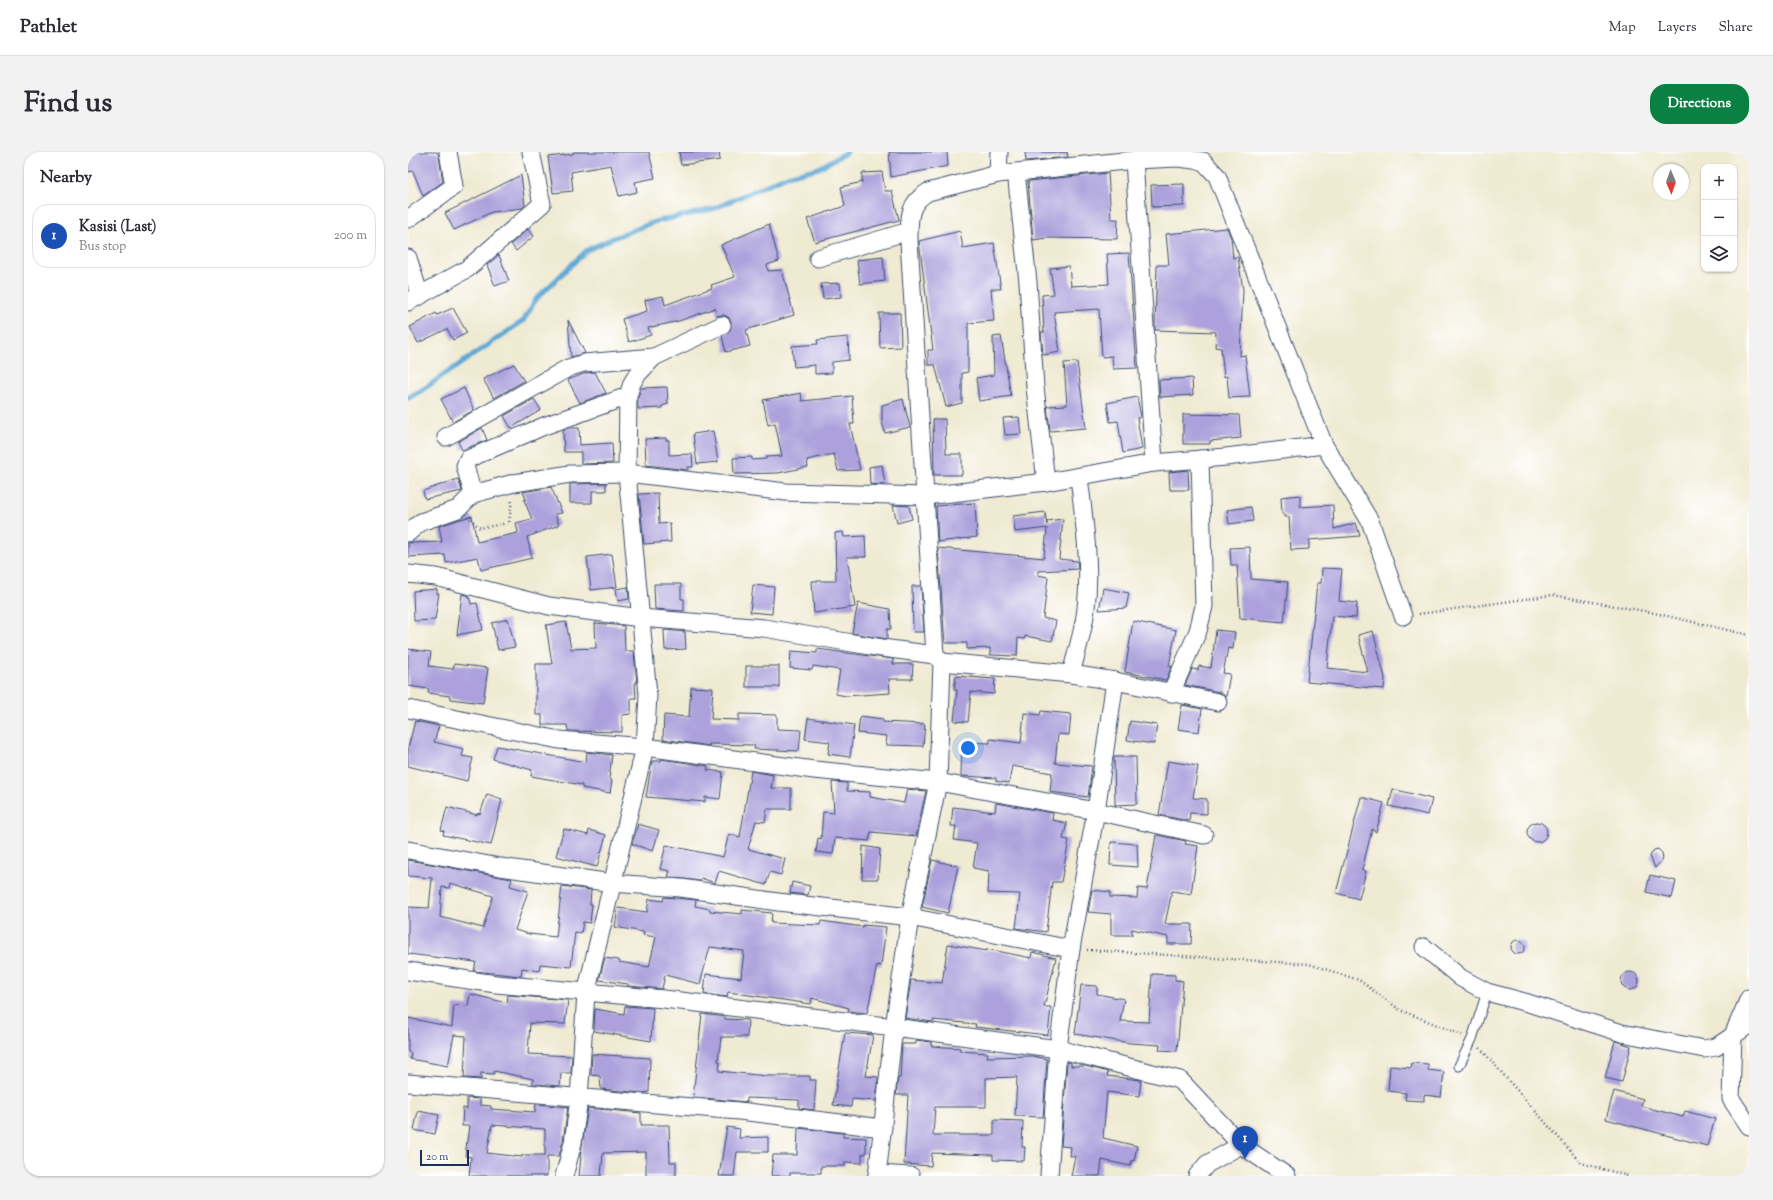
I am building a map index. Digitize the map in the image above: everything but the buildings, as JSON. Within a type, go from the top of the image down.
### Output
[{"type":"street","points":[[408,219],[454,186],[448,152]]},
{"type":"street","points":[[998,174],[999,152]]},
{"type":"street","points":[[408,258],[414,299],[467,269],[542,204],[535,153]]},
{"type":"street","points":[[911,1176],[877,1175],[894,1027],[910,918],[938,782],[938,659],[925,496],[909,231],[911,210],[920,197],[928,192],[998,174],[1134,160],[1178,158],[1203,161],[1217,176],[1324,444],[1370,521],[1403,616]]},
{"type":"street","points":[[1134,160],[1154,463]]},
{"type":"street","points":[[1016,172],[1028,282],[1035,387],[1046,482]]},
{"type":"street","points":[[818,258],[909,231]]},
{"type":"street","points":[[564,1176],[572,1142],[579,1098],[586,993],[645,747],[648,695],[627,473],[628,396],[632,383],[637,374],[654,357],[722,325]]},
{"type":"street","points":[[446,437],[568,368],[584,363],[654,357]]},
{"type":"street","points":[[473,494],[465,466],[468,459],[544,426],[628,396]]},
{"type":"street","points":[[408,533],[421,522],[458,509],[473,494],[514,483],[570,474],[627,473],[786,492],[925,496],[1046,482],[1154,463],[1324,444]]},
{"type":"street","points":[[1171,693],[1198,631],[1204,606],[1200,459]]},
{"type":"street","points":[[1071,674],[1086,610],[1088,576],[1084,517],[1079,477]]},
{"type":"street","points":[[408,574],[436,577],[549,606],[641,618],[764,628],[938,659],[1071,674],[1115,681],[1218,702]]},
{"type":"street","points":[[1049,1176],[1058,1049],[1071,950],[1096,810],[1115,681]]},
{"type":"street","points":[[408,709],[559,740],[645,747],[814,770],[938,782],[1096,810],[1204,835]]},
{"type":"street","points":[[408,850],[500,867],[612,884],[681,888],[778,902],[910,918],[1071,950]]},
{"type":"street","points":[[1424,947],[1461,978],[1487,992],[1528,1003],[1622,1033],[1704,1050],[1716,1047],[1749,1025]]},
{"type":"street","points":[[408,971],[496,984],[664,999],[1058,1049],[1180,1080],[1241,1146],[1286,1176]]},
{"type":"street","points":[[1749,998],[1733,1035],[1731,1099],[1749,1126]]},
{"type":"street","points":[[408,1083],[740,1111],[883,1128]]},
{"type":"street","points":[[1197,1176],[1207,1164],[1241,1146]]},
{"type":"lane","points":[[1459,1066],[1472,1039],[1487,992]]},
{"type":"path","points":[[458,509],[480,528],[509,523],[514,483]]},
{"type":"path","points":[[1403,616],[1553,595],[1650,612],[1749,634]]},
{"type":"path","points":[[1071,950],[1309,964],[1360,980],[1400,1010],[1472,1039],[1581,1162],[1628,1176]]},
{"type":"waterway","points":[[408,398],[523,321],[536,299],[587,250],[654,222],[713,209],[787,176],[819,168],[847,152]]},
{"type":"place","name":"Kasisi (Last)","points":[[1245,1159]]}]
